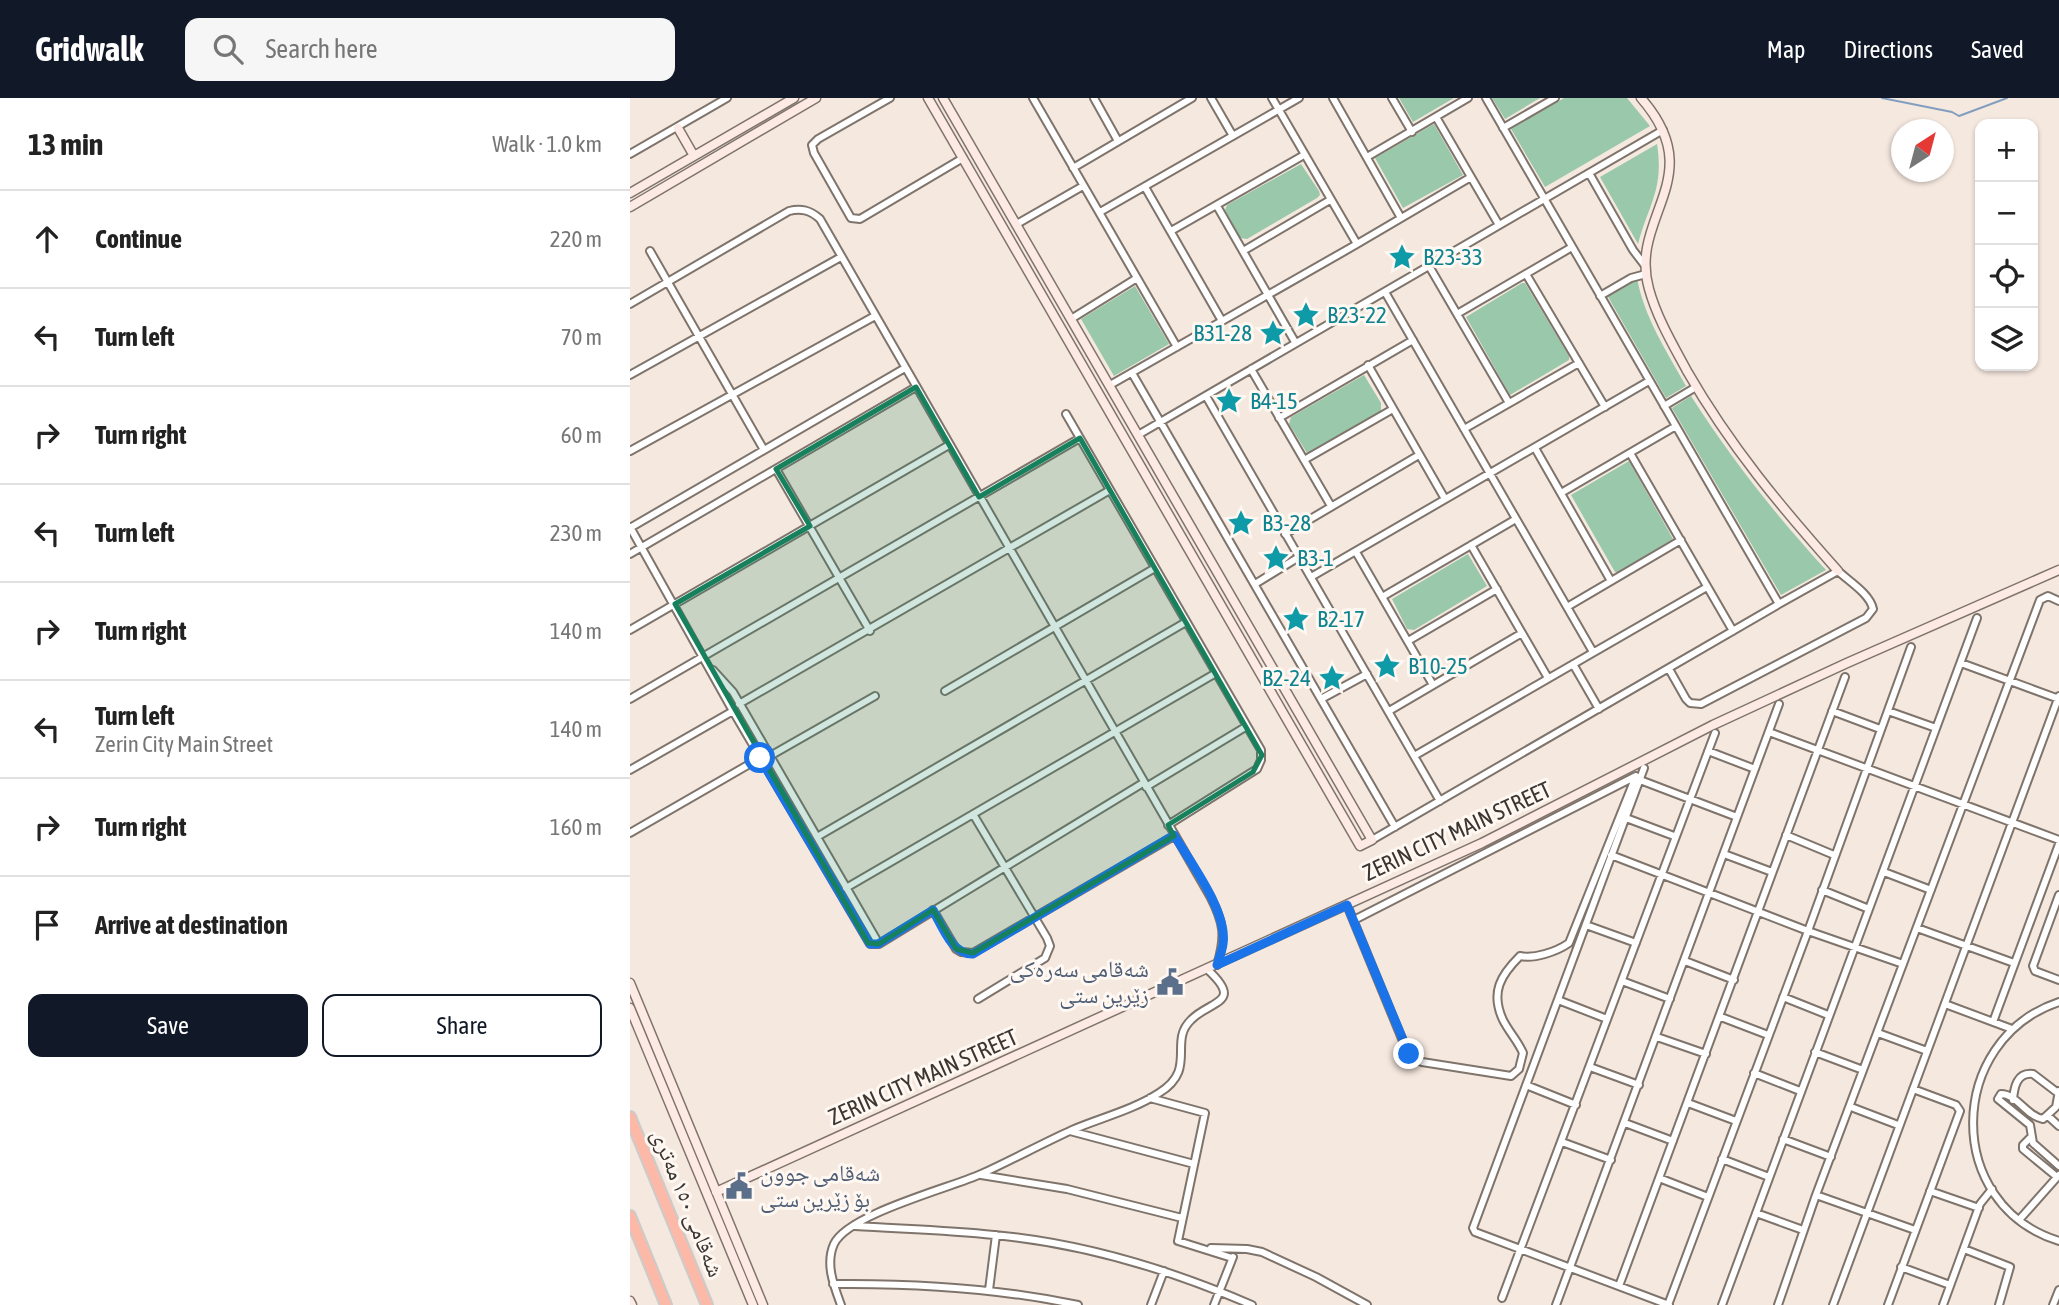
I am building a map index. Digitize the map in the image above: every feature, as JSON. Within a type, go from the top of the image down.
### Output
[{"type":"highway","name":"شەقامی ١٥٠ مەتری","points":[[630,1117],[708,1305]]},
{"type":"highway","points":[[630,1216],[667,1305]]},
{"type":"street","points":[[631,151],[678,128],[727,98]]},
{"type":"street","points":[[630,193],[799,100],[816,98]]},
{"type":"street","points":[[890,98],[818,139],[813,145],[814,153],[851,218],[860,219],[963,158]]},
{"type":"street","points":[[928,98],[1360,846],[1838,571]]},
{"type":"street","points":[[943,98],[1372,840]]},
{"type":"street","points":[[1033,98],[1177,347]]},
{"type":"street","points":[[1094,98],[1118,141]]},
{"type":"street","points":[[1073,168],[1192,98]]},
{"type":"street","points":[[1211,98],[1233,136]]},
{"type":"street","points":[[1272,98],[1357,244]]},
{"type":"street","points":[[1100,212],[1300,98]]},
{"type":"street","points":[[1333,98],[1401,218]]},
{"type":"street","points":[[1392,98],[1412,132]]},
{"type":"street","points":[[1367,156],[1468,98]]},
{"type":"street","points":[[1486,98],[1779,604]]},
{"type":"street","points":[[1503,128],[1555,98]]},
{"type":"street","points":[[1641,98],[1663,130],[1670,161],[1664,197],[1651,230],[1646,271],[1648,289],[1658,315],[1696,387],[1744,461],[1781,507],[1873,606],[1866,618],[1701,704],[1690,703],[1686,699],[1669,668]]},
{"type":"street","points":[[630,207],[799,100]]},
{"type":"street","points":[[1437,117],[1499,225]]},
{"type":"street","points":[[678,128],[694,156]]},
{"type":"street","points":[[1138,435],[1663,130]]},
{"type":"street","points":[[1171,232],[1304,155]]},
{"type":"street","points":[[1589,173],[1646,271]]},
{"type":"street","points":[[1110,385],[1471,177]]},
{"type":"street","points":[[1017,224],[1083,186]]},
{"type":"street","points":[[1145,187],[1222,321]]},
{"type":"street","points":[[1243,251],[1330,200]]},
{"type":"street","points":[[1217,206],[1295,342]]},
{"type":"street","points":[[630,304],[783,214],[795,209],[809,211],[820,219],[1084,682],[1210,896],[1221,920],[1223,944],[1217,965]]},
{"type":"street","points":[[1457,314],[1572,247]]},
{"type":"street","points":[[650,251],[764,450]]},
{"type":"street","points":[[630,375],[841,257]]},
{"type":"street","points":[[1026,267],[1037,261]]},
{"type":"street","points":[[1429,266],[1509,403]]},
{"type":"street","points":[[1600,296],[1646,271]]},
{"type":"street","points":[[1527,274],[1605,407]]},
{"type":"street","points":[[1071,319],[1137,278]]},
{"type":"street","points":[[1385,292],[1593,653]]},
{"type":"street","points":[[630,451],[875,316]]},
{"type":"street","points":[[1279,418],[1413,340]]},
{"type":"street","points":[[1464,429],[1579,363]]},
{"type":"street","points":[[1368,365],[1446,499]]},
{"type":"street","points":[[905,368],[630,528],[867,940],[873,945],[878,944],[1004,866],[1247,726]]},
{"type":"street","points":[[1251,369],[1331,506]]},
{"type":"street","points":[[1132,373],[1395,827]]},
{"type":"street","points":[[1311,577],[1649,381]]},
{"type":"street","points":[[630,554],[916,387]]},
{"type":"street","points":[[1664,406],[1696,387]]},
{"type":"street","points":[[1206,396],[1440,801]]},
{"type":"street","points":[[1304,460],[1393,409]]},
{"type":"street","points":[[1066,414],[1261,750],[1257,769],[1168,825]]},
{"type":"street","points":[[1561,493],[1675,426]]},
{"type":"street","points":[[630,699],[1080,438]]},
{"type":"street","points":[[630,630],[949,445]]},
{"type":"street","points":[[1535,448],[1611,581]]},
{"type":"street","points":[[1630,453],[1733,631]]},
{"type":"street","points":[[1285,534],[1419,455]]},
{"type":"street","points":[[776,469],[870,631]]},
{"type":"street","points":[[1149,480],[1161,473]]},
{"type":"street","points":[[739,704],[1110,491]]},
{"type":"street","points":[[1382,597],[1516,519]]},
{"type":"street","points":[[1567,607],[1681,540]]},
{"type":"street","points":[[1471,545],[1548,678]]},
{"type":"street","points":[[1356,552],[1433,685]]},
{"type":"street","points":[[1255,584],[1299,557]]},
{"type":"street","points":[[945,691],[1155,568]]},
{"type":"street","name":"ZERIN CITY MAIN STREET","points":[[716,1192],[1482,844],[1638,762],[1783,692],[2059,570]]},
{"type":"street","points":[[1414,756],[1707,587]]},
{"type":"street","points":[[1408,641],[1497,589]]},
{"type":"street","points":[[1778,1305],[1830,1157],[2040,600],[2048,596],[2059,601]]},
{"type":"street","points":[[1722,1305],[1977,618]]},
{"type":"street","points":[[817,837],[1186,622]]},
{"type":"street","points":[[1389,710],[1522,633]]},
{"type":"street","points":[[1246,647],[1257,640]]},
{"type":"street","points":[[1644,768],[1473,1228],[1477,1233],[1522,1251],[1668,1305],[1911,647]]},
{"type":"street","points":[[1833,1305],[2059,698],[1961,663]]},
{"type":"street","points":[[1573,664],[1599,709]]},
{"type":"street","points":[[709,667],[724,680],[739,704],[878,944]]},
{"type":"street","points":[[846,888],[1216,673]]},
{"type":"street","points":[[1321,699],[1367,674]]},
{"type":"street","points":[[1619,1286],[1845,677]]},
{"type":"street","points":[[770,756],[875,696]]},
{"type":"street","points":[[1556,1305],[1779,704]]},
{"type":"street","points":[[630,770],[733,711]]},
{"type":"street","points":[[1832,711],[1880,729]]},
{"type":"street","points":[[1888,711],[1936,728]]},
{"type":"street","points":[[1769,732],[2012,821],[2059,842],[1993,1021]]},
{"type":"street","points":[[1502,1298],[1522,1251],[1674,836],[1715,733]]},
{"type":"street","points":[[1708,751],[1755,769]]},
{"type":"street","points":[[630,833],[760,758]]},
{"type":"street","points":[[1350,904],[1405,1045],[1413,1059],[1511,1076],[1519,1069],[1523,1054],[1500,1010],[1499,986],[1502,975],[1520,956],[1529,958],[1569,943],[1636,776],[1357,919]]},
{"type":"street","points":[[1640,780],[1737,817]]},
{"type":"street","points":[[973,814],[1049,942],[1048,955],[978,999]]},
{"type":"street","points":[[1626,818],[1674,836]]},
{"type":"street","points":[[933,910],[956,949],[967,954],[979,951],[1174,835]]},
{"type":"street","points":[[1786,835],[1834,855]]},
{"type":"street","points":[[1724,854],[1772,872]]},
{"type":"street","points":[[1611,855],[1759,913],[1903,964]]},
{"type":"street","points":[[1884,872],[1931,890]]},
{"type":"street","points":[[1822,890],[1869,908]]},
{"type":"street","points":[[2059,895],[2033,966],[2035,971],[2059,980]]},
{"type":"street","points":[[1586,925],[1636,943]]},
{"type":"street","points":[[1917,928],[2014,963]]},
{"type":"street","points":[[1685,961],[1734,980]]},
{"type":"street","points":[[841,1305],[833,1284],[831,1262],[835,1242],[853,1226],[902,1203],[979,1175],[1169,1087],[1179,1075],[1182,1036],[1188,1023],[1222,998],[1220,981],[1207,969]]},
{"type":"street","points":[[1622,981],[1670,999]]},
{"type":"street","points":[[630,983],[763,1305]]},
{"type":"street","points":[[1783,997],[1828,1015]]},
{"type":"street","points":[[1558,1000],[1607,1019]]},
{"type":"street","points":[[2059,1002],[2028,1017],[2012,1029],[1996,1047],[1976,1088],[1973,1111],[1976,1152],[1992,1189],[2019,1220],[2033,1230],[2059,1241]]},
{"type":"street","points":[[1945,1004],[2012,1029]]},
{"type":"street","points":[[630,1008],[752,1305]]},
{"type":"street","points":[[1721,1017],[1768,1035]]},
{"type":"street","points":[[1878,1033],[1927,1051]]},
{"type":"street","points":[[1657,1037],[1706,1054]]},
{"type":"street","points":[[1815,1052],[1864,1070]]},
{"type":"street","points":[[1590,1067],[1639,1085]]},
{"type":"street","points":[[1754,1073],[1800,1091]]},
{"type":"street","points":[[2013,1100],[2014,1085],[2023,1074],[2028,1073],[2058,1092],[2058,1108],[2048,1116],[2035,1117],[2003,1093],[1998,1096],[1999,1101],[2030,1125]]},
{"type":"street","points":[[1526,1085],[1576,1105]]},
{"type":"street","points":[[1888,1305],[1960,1109],[1913,1089]]},
{"type":"street","points":[[1150,1098],[1205,1113],[1178,1241],[1232,1258]]},
{"type":"street","points":[[1688,1103],[1736,1121]]},
{"type":"street","points":[[1851,1107],[1898,1125]]},
{"type":"street","points":[[2048,1116],[2059,1126]]},
{"type":"street","points":[[2035,1117],[2030,1125],[2033,1143],[2059,1166]]},
{"type":"street","points":[[1625,1123],[1673,1141]]},
{"type":"street","points":[[1070,1131],[1194,1164]]},
{"type":"street","points":[[2019,1220],[2058,1176],[2023,1149],[2023,1145],[2031,1137]]},
{"type":"street","points":[[1783,1139],[1830,1157]]},
{"type":"street","points":[[1562,1142],[1611,1160]]},
{"type":"street","points":[[1723,1159],[1769,1177]]},
{"type":"street","points":[[979,1175],[1077,1191],[1182,1218]]},
{"type":"street","points":[[1659,1178],[1708,1197]]},
{"type":"street","points":[[1943,1305],[1979,1208],[1986,1194],[1992,1189]]},
{"type":"street","points":[[1930,1191],[1979,1208]]},
{"type":"street","points":[[1816,1195],[1915,1230]]},
{"type":"street","points":[[1756,1213],[1803,1230]]},
{"type":"street","points":[[853,1226],[996,1235],[1051,1243],[1164,1271],[1252,1305]]},
{"type":"street","points":[[989,1290],[996,1235]]},
{"type":"street","points":[[1202,1248],[1262,1252],[1317,1277],[1367,1305]]},
{"type":"street","points":[[1214,1305],[1236,1249]]},
{"type":"street","points":[[1964,1249],[2010,1267],[2000,1305]]},
{"type":"street","points":[[1901,1267],[1950,1285]]},
{"type":"street","points":[[1151,1305],[1164,1271]]},
{"type":"street","points":[[833,1284],[900,1283],[989,1290],[1078,1305]]},
{"type":"street","points":[[2053,1305],[2059,1290]]},
{"type":"highlighted area","points":[[916,387],[979,497],[1080,438],[1262,755],[1253,772],[1168,825],[1174,836],[973,953],[956,949],[933,910],[879,944],[868,943],[675,604],[810,526],[776,469]]},
{"type":"green space","points":[[1399,98],[1454,98],[1413,122]]},
{"type":"green space","points":[[1492,98],[1540,98],[1505,119]]},
{"type":"green space","points":[[1564,98],[1627,98],[1650,126],[1545,187],[1511,129]]},
{"type":"green space","points":[[1434,124],[1463,175],[1403,208],[1375,158]]},
{"type":"green space","points":[[1657,144],[1657,185],[1638,244],[1600,177]]},
{"type":"green space","points":[[1301,164],[1320,195],[1247,239],[1240,238],[1225,210],[1227,205]]},
{"type":"green space","points":[[1637,278],[1645,307],[1686,386],[1666,398],[1607,295]]},
{"type":"green space","points":[[1525,283],[1569,360],[1510,395],[1466,317]]},
{"type":"green space","points":[[1135,286],[1169,344],[1114,376],[1081,319]]},
{"type":"green space","points":[[1364,375],[1381,403],[1381,411],[1307,453],[1289,424],[1291,417]]},
{"type":"green space","points":[[1691,396],[1755,486],[1826,570],[1781,595],[1672,408]]},
{"type":"green space","points":[[1629,461],[1673,539],[1615,572],[1571,495]]},
{"type":"green space","points":[[1468,554],[1487,586],[1414,630],[1407,629],[1392,599]]},
{"type":"waterway","points":[[1882,98],[1952,112],[1959,116],[2007,98]]},
{"type":"place","name":"B23-33","points":[[1402,257]]},
{"type":"place","name":"B23-22","points":[[1306,315]]},
{"type":"place","name":"B31-28","points":[[1273,333]]},
{"type":"place","name":"B4-15","points":[[1229,401]]},
{"type":"place","name":"B3-28","points":[[1241,523]]},
{"type":"place","name":"B3-1","points":[[1276,558]]},
{"type":"place","name":"B2-17","points":[[1296,619]]},
{"type":"place","name":"B10-25","points":[[1387,666]]},
{"type":"place","name":"B2-24","points":[[1332,678]]},
{"type":"place","name":"شەقامی سەرەکی زێرین ستی","points":[[1170,982]]},
{"type":"place","name":"شەقامی جوون بۆ زێرین ستی","points":[[739,1186]]},
{"type":"route","points":[[760,758],[870,944],[878,944],[933,910],[956,949],[973,954],[1174,835],[1221,920],[1223,944],[1217,965],[1347,905],[1409,1054]]}]
